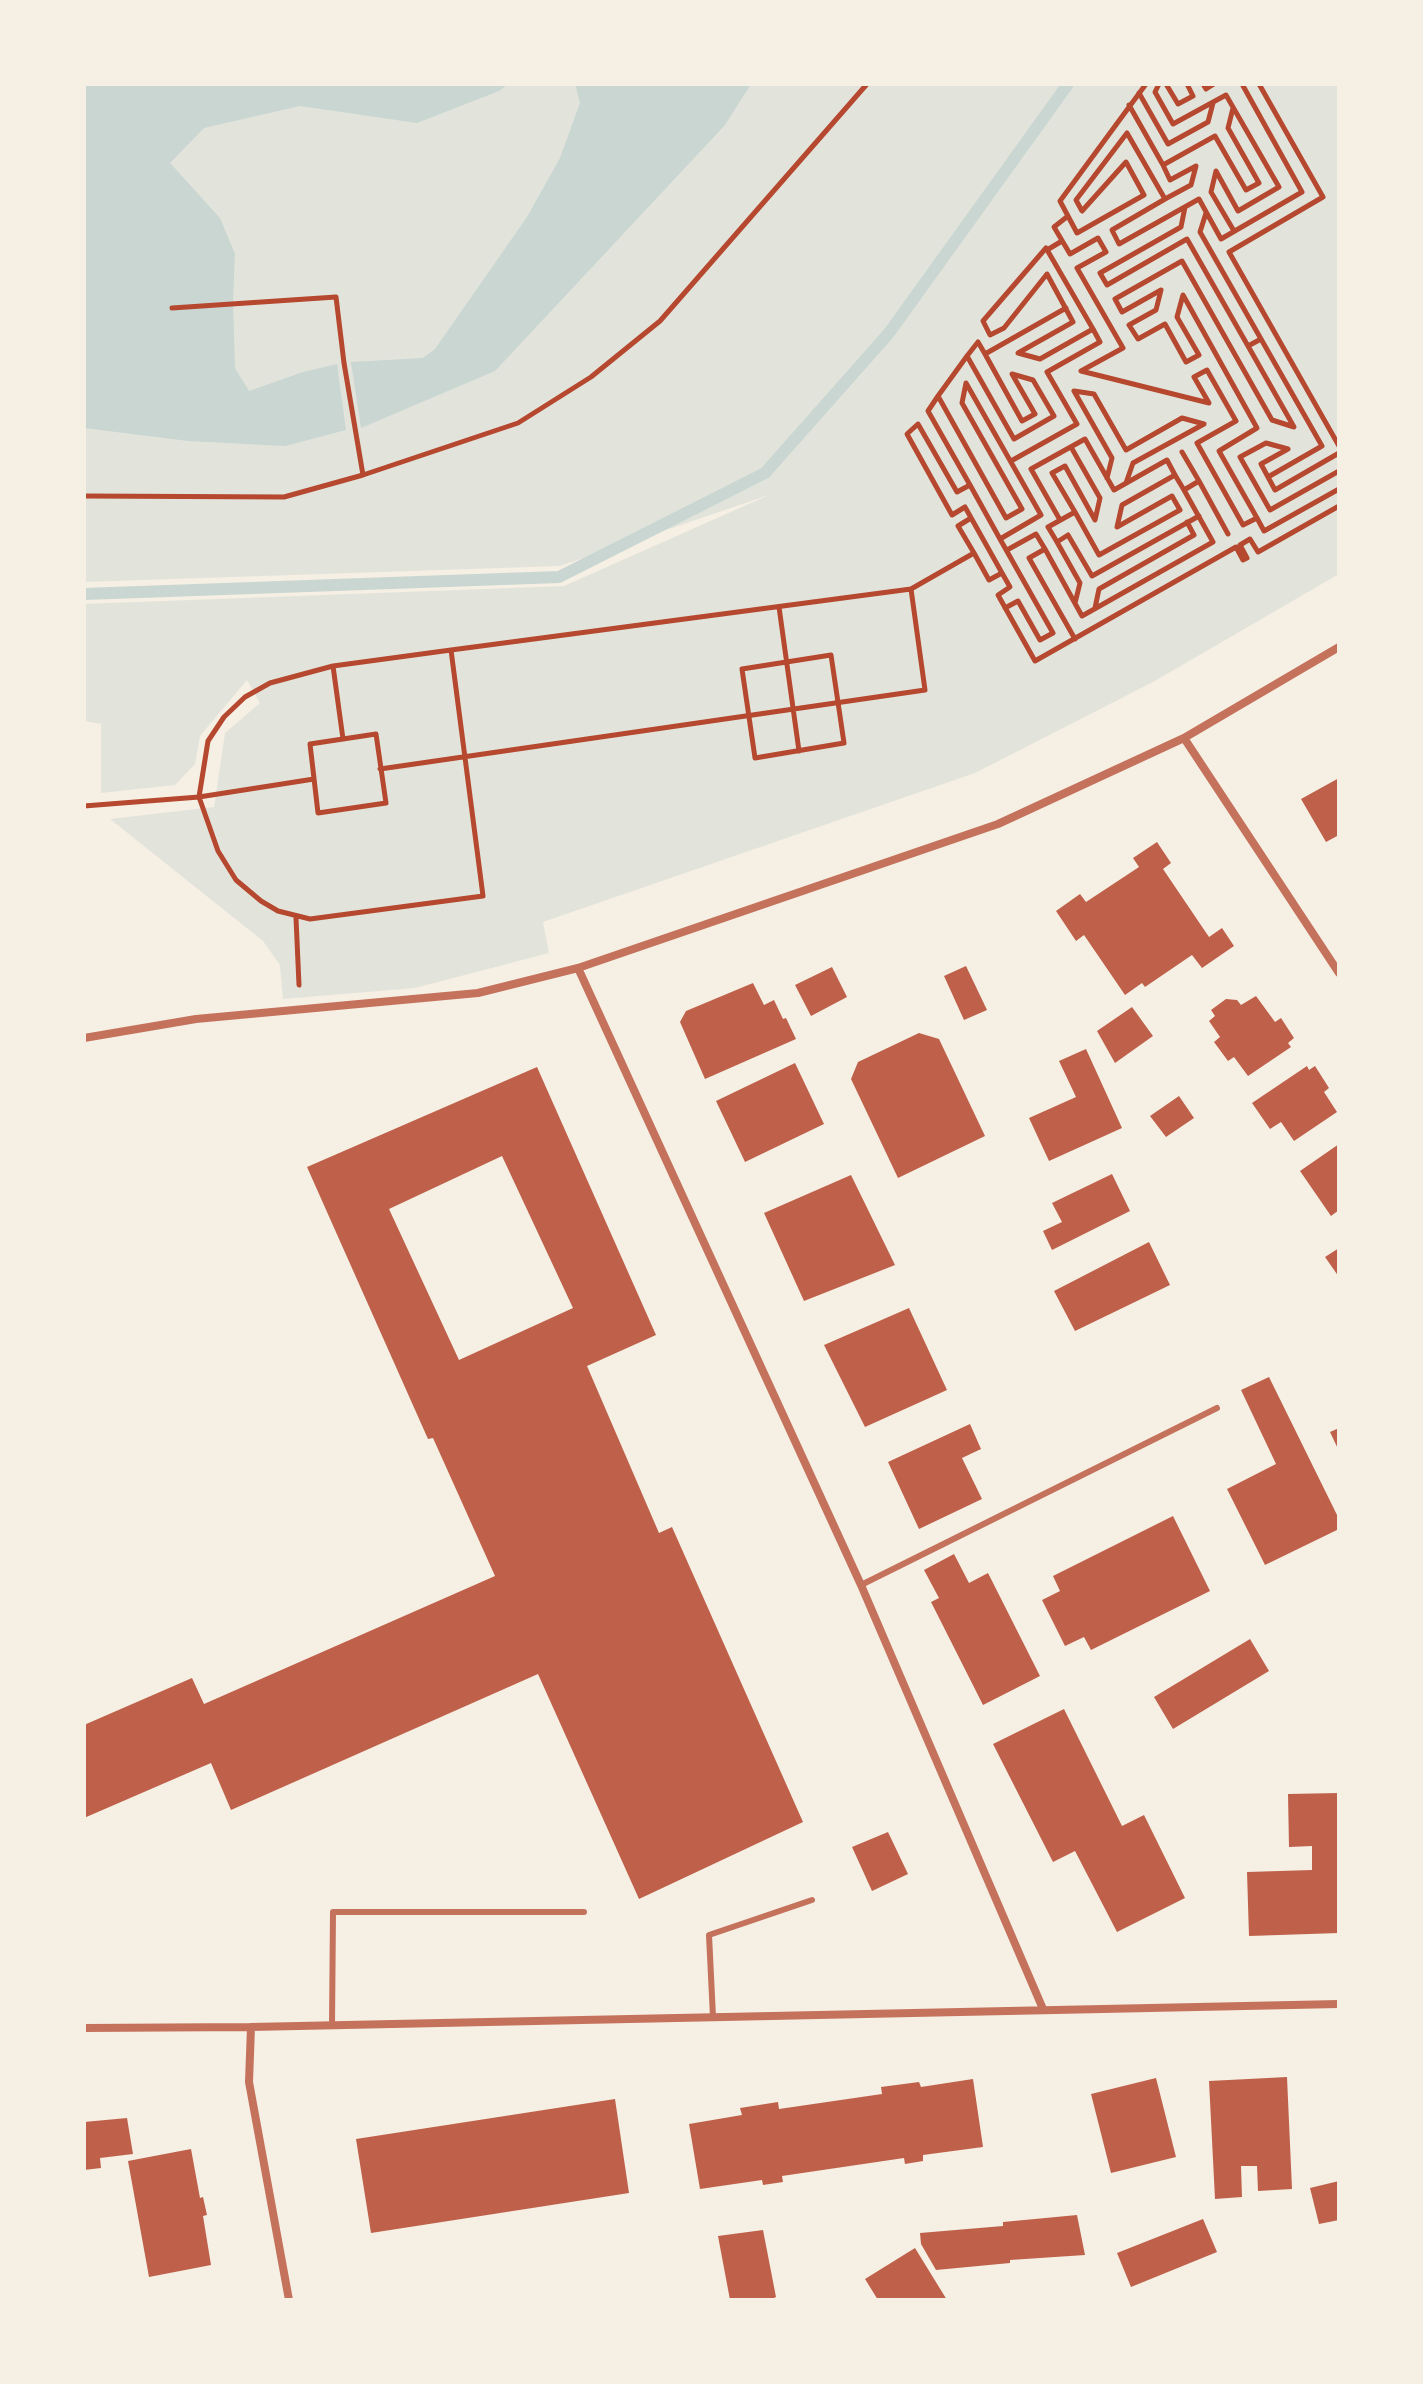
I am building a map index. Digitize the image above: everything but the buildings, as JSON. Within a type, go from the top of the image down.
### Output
[{"type":"street","points":[[84,1038],[196,1019],[478,993],[578,968],[998,824],[1184,738],[1339,647]]},
{"type":"street","points":[[1184,738],[1339,973]]},
{"type":"street","points":[[578,968],[861,1585],[1043,2009]]},
{"type":"street","points":[[84,2028],[1339,2004]]},
{"type":"street","points":[[251,2027],[249,2082],[289,2300]]},
{"type":"lane","points":[[861,1585],[1217,1408]]},
{"type":"lane","points":[[713,2017],[709,1935],[812,1900]]},
{"type":"lane","points":[[332,2025],[333,1912],[584,1912]]},
{"type":"path","points":[[84,496],[284,497],[363,475],[518,423],[591,377],[660,321],[867,84]]},
{"type":"path","points":[[1146,84],[1060,201],[1077,233],[1144,195],[1126,162],[1082,211],[1076,200],[1127,133],[1165,199]]},
{"type":"path","points":[[1159,84],[1155,92],[1173,124],[1226,95],[1279,187],[1238,211],[1216,171],[1211,192],[1234,231]]},
{"type":"path","points":[[1166,84],[1178,104],[1193,96],[1187,84]]},
{"type":"path","points":[[1203,84],[1206,89],[1214,84]]},
{"type":"path","points":[[1129,105],[1170,180],[1196,166],[1191,185],[1112,230],[1119,244],[1199,199],[1221,239],[1302,192],[1242,84]]},
{"type":"path","points":[[1259,84],[1323,197],[1229,252],[1339,446]]},
{"type":"path","points":[[1139,93],[1168,144],[1208,122],[1213,101]]},
{"type":"path","points":[[1258,112],[1270,104]]},
{"type":"path","points":[[1163,165],[1215,136],[1246,190],[1259,183],[1228,128],[1233,107]]},
{"type":"path","points":[[1185,207],[1181,227],[1100,273],[1107,285],[1187,239],[1294,427],[1272,420],[1182,261],[1115,299],[1122,312],[1161,290],[1156,310],[1129,325],[1138,339],[1165,324],[1186,362],[1199,355],[1177,317],[1183,295],[1257,428],[1219,451],[1264,531],[1339,489]]},
{"type":"path","points":[[1207,212],[1200,232],[1322,446],[1268,477]]},
{"type":"path","points":[[1068,216],[1054,227],[1070,254],[1098,238],[1106,252],[1077,268],[1123,348],[1081,371],[1209,403],[1194,377],[1207,370],[1236,421],[1197,443],[1243,525],[1257,518]]},
{"type":"path","points":[[1062,241],[1046,248],[983,321],[990,335],[1004,328],[1047,274],[1073,322],[1018,353],[1040,359],[1093,329]]},
{"type":"path","points":[[1011,461],[1077,424],[1047,372],[1100,342],[1047,250]]},
{"type":"path","points":[[172,308],[336,297],[363,475]]},
{"type":"path","points":[[985,354],[1066,308]]},
{"type":"path","points":[[1248,346],[1261,339]]},
{"type":"path","points":[[967,356],[1014,439],[1054,416],[1033,380],[1012,374],[1035,414],[1022,421],[978,342],[967,356],[938,396],[928,411],[1053,633],[1040,640],[1018,601],[1005,609]]},
{"type":"path","points":[[938,396],[1006,518],[1022,509],[962,403],[966,383],[1041,515],[1000,539]]},
{"type":"path","points":[[1107,478],[1112,458],[1074,391],[1094,394],[1126,450],[1182,418],[1204,424],[1133,463],[1126,483]]},
{"type":"path","points":[[970,485],[957,492],[918,424],[907,434],[952,515],[965,507],[1010,587],[998,595],[1035,661],[1236,547],[1243,560],[1247,558],[1240,545],[1250,539],[1258,552],[1339,506]]},
{"type":"path","points":[[1007,550],[1036,534],[1082,616],[1213,542],[1167,460],[1114,490],[1085,439],[1031,469],[1060,520]]},
{"type":"path","points":[[1339,453],[1275,490],[1261,464],[1288,449],[1266,443],[1240,457],[1270,510],[1339,471]]},
{"type":"path","points":[[1071,447],[1100,498],[1095,520],[1065,466],[1052,473],[1099,555],[1180,510],[1172,496],[1117,527],[1122,505],[1175,475]]},
{"type":"path","points":[[1182,452],[1228,534]]},
{"type":"path","points":[[1184,490],[1199,481]]},
{"type":"path","points":[[1075,512],[1048,527],[1080,583],[1075,603]]},
{"type":"path","points":[[1057,542],[1068,535],[1092,576],[1199,516]]},
{"type":"path","points":[[971,518],[958,526],[989,580],[1002,573]]},
{"type":"path","points":[[1095,609],[1099,589],[1194,535],[1187,522]]},
{"type":"path","points":[[1045,549],[1029,558],[1075,639]]},
{"type":"path","points":[[451,650],[483,896],[310,919],[296,918],[278,911],[236,880],[218,851],[199,797],[208,741],[224,717],[245,697],[270,683],[333,666],[451,650],[779,607],[911,589],[974,553]]},
{"type":"path","points":[[1172,565],[1180,579]]},
{"type":"path","points":[[380,769],[925,690],[911,589]]},
{"type":"path","points":[[779,607],[799,751]]},
{"type":"path","points":[[831,655],[844,743],[755,758],[742,669],[787,662],[831,655]]},
{"type":"path","points":[[333,666],[343,739]]},
{"type":"path","points":[[376,734],[380,769],[386,803],[318,813],[310,744],[376,734]]},
{"type":"path","points":[[84,806],[199,797],[314,779]]},
{"type":"path","points":[[296,918],[299,967]]},
{"type":"shaded area","points":[[84,84],[1339,84],[1339,574],[1153,682],[975,773],[543,922],[549,953],[415,988],[283,999],[280,965],[263,941],[110,819],[214,807],[225,733],[260,703],[247,680],[200,736],[195,764],[175,785],[101,793],[101,724],[84,721],[84,604],[564,586],[769,495],[560,566],[84,582]]},
{"type":"shaded area","points":[[84,84],[508,84],[499,91],[417,123],[300,106],[204,128],[170,163],[220,218],[235,254],[235,368],[249,391],[337,364],[346,430],[285,446],[188,441],[84,428]]},
{"type":"shaded area","points":[[575,84],[751,84],[725,125],[495,371],[361,428],[351,362],[423,358],[435,349],[527,217],[560,158],[580,103]]},
{"type":"waterway","points":[[84,594],[559,577],[765,473],[889,333],[1068,84]]}]
